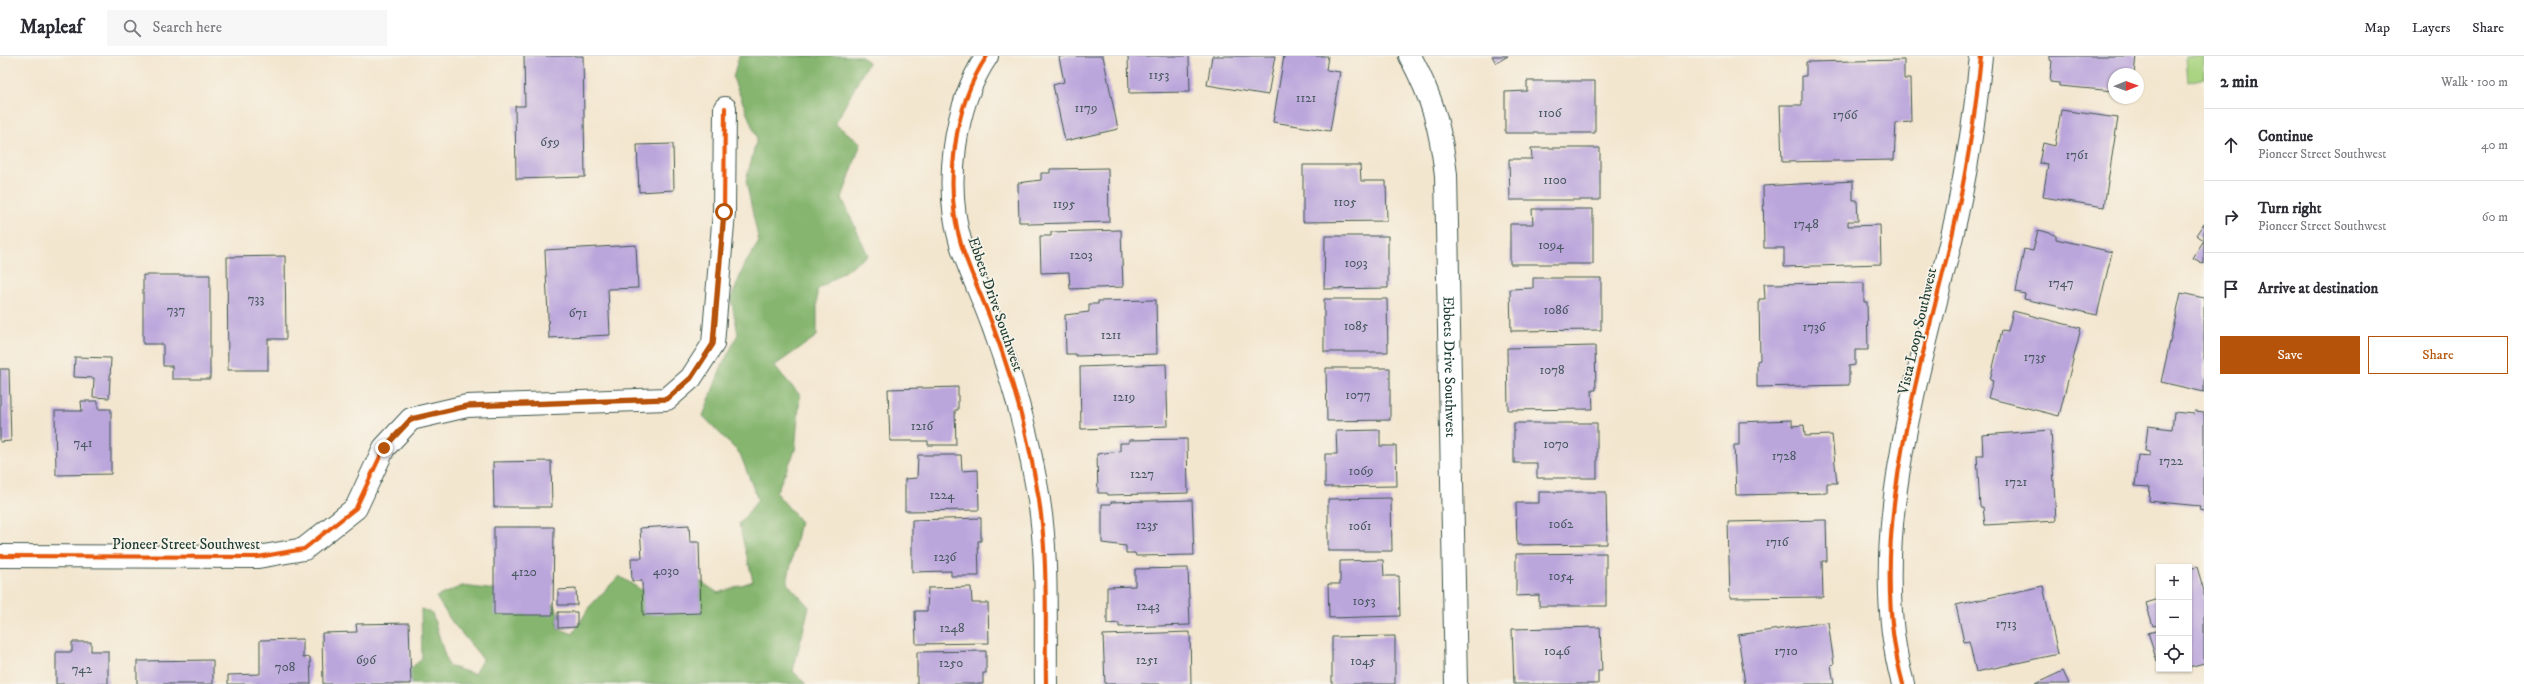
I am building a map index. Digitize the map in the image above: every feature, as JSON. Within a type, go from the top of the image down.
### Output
[{"type":"street","name":"Ebbets Drive Southwest","points":[[987,56],[963,108],[953,155],[952,199],[961,244],[994,329],[1019,408],[1037,483],[1043,535],[1046,684]]},
{"type":"street","name":"Ebbets Drive Southwest","points":[[1410,56],[1428,90],[1441,131],[1446,175],[1456,684]]},
{"type":"street","name":"Vista Loop Southwest","points":[[1903,684],[1896,658],[1890,600],[1890,544],[1897,484],[1916,389],[1972,141],[1981,56]]},
{"type":"street","name":"Pioneer Street Southwest","points":[[0,556],[258,557],[304,549],[356,508],[384,448],[411,419],[467,406],[667,399],[691,378],[713,344],[724,212],[725,108]]},
{"type":"green space","points":[[739,56],[862,56],[868,63],[835,124],[861,143],[842,198],[868,255],[817,290],[817,336],[774,366],[800,395],[795,451],[776,493],[800,521],[787,583],[809,607],[793,671],[806,684],[391,684],[422,659],[421,609],[432,613],[448,666],[474,674],[483,659],[452,622],[436,597],[462,586],[524,593],[554,604],[558,612],[558,628],[573,634],[590,606],[619,576],[643,591],[700,581],[718,593],[753,581],[739,524],[758,500],[740,454],[703,416],[721,368],[738,334],[731,299],[745,264],[759,242],[746,181],[757,138],[733,78]]},
{"type":"green space","points":[[2186,56],[2204,56],[2204,78],[2188,82]]},
{"type":"building","points":[[524,56],[583,56],[585,177],[516,179],[515,106],[525,106]]},
{"type":"building","points":[[1103,56],[1118,129],[1065,141],[1053,85],[1064,82],[1059,57]]},
{"type":"building","points":[[1128,56],[1189,56],[1190,92],[1129,93]]},
{"type":"building","points":[[1212,56],[1275,56],[1268,95],[1207,85]]},
{"type":"building","points":[[1284,56],[1328,56],[1326,70],[1340,72],[1330,131],[1273,122]]},
{"type":"building","points":[[1492,56],[1508,56],[1496,63]]},
{"type":"building","points":[[2050,56],[2136,56],[2135,68],[2108,68],[2108,90],[2059,86],[2059,83],[2050,82],[2052,61],[2050,60]]},
{"type":"building","points":[[1904,60],[1904,79],[1910,79],[1911,122],[1896,123],[1894,160],[1782,162],[1780,105],[1802,105],[1802,76],[1806,76],[1806,62]]},
{"type":"building","points":[[1527,81],[1595,81],[1595,133],[1505,133],[1505,92],[1527,91]]},
{"type":"building","points":[[2061,110],[2118,118],[2104,207],[2043,197],[2048,164],[2039,163],[2043,143],[2055,146]]},
{"type":"building","points":[[673,144],[674,190],[639,192],[637,145]]},
{"type":"building","points":[[1531,148],[1600,148],[1600,200],[1510,200],[1509,159],[1532,159]]},
{"type":"building","points":[[1303,165],[1360,165],[1361,181],[1386,181],[1387,221],[1303,222]]},
{"type":"building","points":[[1108,168],[1109,222],[1029,224],[1028,222],[1019,222],[1018,183],[1041,180],[1041,173],[1050,173],[1050,169]]},
{"type":"building","points":[[1853,181],[1853,200],[1857,200],[1858,221],[1848,221],[1848,226],[1880,225],[1881,264],[1784,267],[1784,248],[1764,248],[1763,186]]},
{"type":"building","points":[[1532,209],[1593,209],[1593,264],[1510,264],[1510,224],[1533,224]]},
{"type":"building","points":[[2204,223],[2204,240],[2196,235]]},
{"type":"building","points":[[1121,230],[1123,287],[1070,289],[1069,272],[1041,273],[1040,236],[1051,236],[1051,232]]},
{"type":"building","points":[[2038,230],[2056,235],[2056,239],[2112,252],[2097,315],[2024,299],[2025,294],[2016,292],[2024,249],[2033,251]]},
{"type":"building","points":[[1325,236],[1388,236],[1388,288],[1324,289]]},
{"type":"building","points":[[2204,240],[2204,264],[2193,258]]},
{"type":"building","points":[[636,245],[638,288],[608,289],[610,335],[549,338],[545,250]]},
{"type":"building","points":[[285,256],[286,339],[268,339],[268,370],[228,370],[227,257]]},
{"type":"building","points":[[143,275],[210,275],[210,379],[172,379],[172,366],[163,366],[163,344],[143,344]]},
{"type":"building","points":[[1533,278],[1601,278],[1601,330],[1511,331],[1510,289],[1533,288]]},
{"type":"building","points":[[1864,283],[1864,302],[1867,302],[1868,350],[1855,350],[1855,365],[1849,366],[1849,385],[1757,387],[1757,361],[1760,360],[1759,299],[1765,299],[1764,284]]},
{"type":"building","points":[[2181,293],[2204,298],[2204,392],[2161,382]]},
{"type":"building","points":[[1324,299],[1387,299],[1388,352],[1324,352]]},
{"type":"building","points":[[1156,300],[1157,354],[1076,356],[1076,354],[1066,354],[1065,315],[1089,312],[1089,304],[1098,304],[1098,301]]},
{"type":"building","points":[[2013,311],[2081,328],[2059,416],[1988,398],[1993,381],[1990,380],[2002,330],[2008,331]]},
{"type":"building","points":[[1595,346],[1596,390],[1592,390],[1593,409],[1508,410],[1507,348]]},
{"type":"building","points":[[75,357],[111,358],[109,398],[93,397],[94,378],[74,377]]},
{"type":"building","points":[[1166,364],[1168,426],[1081,429],[1080,367]]},
{"type":"building","points":[[1326,368],[1390,368],[1390,420],[1327,421]]},
{"type":"building","points":[[0,369],[9,369],[11,441],[0,442]]},
{"type":"building","points":[[958,387],[958,410],[955,410],[956,445],[928,445],[928,441],[890,441],[888,389]]},
{"type":"building","points":[[81,401],[98,401],[98,409],[111,409],[111,474],[56,475],[55,411],[82,411]]},
{"type":"building","points":[[2195,411],[2204,412],[2204,511],[2199,510],[2200,506],[2149,501],[2150,487],[2135,486],[2138,455],[2150,456],[2150,452],[2145,451],[2148,426],[2172,429],[2174,412],[2194,414]]},
{"type":"building","points":[[1792,420],[1792,426],[1804,425],[1805,436],[1832,435],[1837,483],[1827,483],[1827,493],[1736,495],[1734,445],[1739,445],[1739,422]]},
{"type":"building","points":[[1514,423],[1597,423],[1597,478],[1537,478],[1537,463],[1514,463]]},
{"type":"building","points":[[1380,430],[1380,446],[1396,446],[1397,486],[1325,487],[1325,454],[1337,454],[1336,431]]},
{"type":"building","points":[[2051,430],[2056,521],[1985,525],[1983,507],[1980,507],[1977,455],[1983,455],[1982,435]]},
{"type":"building","points":[[1187,439],[1188,493],[1108,495],[1107,493],[1098,493],[1097,454],[1120,451],[1120,443],[1129,443],[1129,440]]},
{"type":"building","points":[[918,455],[961,455],[962,471],[978,470],[979,510],[905,511],[905,479],[917,478]]},
{"type":"building","points":[[551,461],[552,507],[494,507],[493,462]]},
{"type":"building","points":[[1539,492],[1606,492],[1607,544],[1517,545],[1516,503],[1539,503]]},
{"type":"building","points":[[1391,498],[1392,551],[1328,551],[1328,499]]},
{"type":"building","points":[[1192,500],[1194,555],[1136,556],[1135,553],[1126,553],[1126,546],[1102,543],[1102,504],[1111,504],[1111,502]]},
{"type":"building","points":[[981,518],[981,541],[978,541],[979,576],[951,576],[951,571],[912,572],[912,520]]},
{"type":"building","points":[[1826,520],[1827,561],[1822,561],[1823,597],[1730,598],[1728,522]]},
{"type":"building","points":[[689,525],[690,542],[699,542],[701,613],[643,615],[642,581],[632,581],[631,558],[642,558],[640,528]]},
{"type":"building","points":[[494,527],[554,527],[553,615],[494,615]]},
{"type":"building","points":[[1606,553],[1606,606],[1539,606],[1539,595],[1516,596],[1516,554]]},
{"type":"building","points":[[1383,560],[1384,576],[1399,576],[1400,616],[1329,618],[1328,584],[1340,584],[1340,561]]},
{"type":"building","points":[[2197,567],[2204,591],[2204,663],[2192,666],[2192,600],[2192,568]]},
{"type":"building","points":[[1188,568],[1190,625],[1119,627],[1119,623],[1107,624],[1107,587],[1135,586],[1135,569]]},
{"type":"building","points":[[2043,586],[2058,654],[1976,672],[1969,641],[1964,642],[1956,605]]},
{"type":"building","points":[[971,587],[972,603],[988,603],[989,643],[916,644],[915,611],[927,611],[928,588]]},
{"type":"building","points":[[576,589],[577,605],[558,605],[558,590]]},
{"type":"building","points":[[2156,600],[2156,626],[2153,626],[2146,603]]},
{"type":"building","points":[[558,612],[577,612],[577,627],[558,628]]},
{"type":"building","points":[[1828,622],[1834,664],[1831,665],[1834,684],[1745,684],[1738,635]]},
{"type":"building","points":[[409,623],[411,684],[323,684],[322,633],[357,632],[356,624]]},
{"type":"building","points":[[1600,627],[1602,671],[1598,671],[1598,684],[1514,684],[1512,629]]},
{"type":"building","points":[[2156,631],[2156,659],[2148,633]]},
{"type":"building","points":[[1190,632],[1191,684],[1105,684],[1103,635]]},
{"type":"building","points":[[1395,636],[1395,684],[1332,684],[1332,637]]},
{"type":"building","points":[[303,639],[303,658],[310,657],[311,684],[228,684],[228,675],[260,674],[260,640]]},
{"type":"building","points":[[72,642],[91,642],[91,651],[108,651],[108,684],[56,684],[56,652],[72,652]]},
{"type":"building","points":[[986,651],[986,673],[983,673],[983,684],[917,684],[917,652]]},
{"type":"building","points":[[213,660],[213,684],[137,684],[137,661]]},
{"type":"building","points":[[2063,671],[2069,684],[2035,684]]},
{"type":"cycle path","points":[[987,56],[975,76],[966,98],[959,122],[955,147],[953,198],[961,244],[1007,366],[1024,424],[1032,463],[1040,508],[1045,558],[1046,684]]},
{"type":"cycle path","points":[[1903,684],[1893,630],[1890,574],[1893,517],[1900,459],[1925,345],[1962,192],[1973,124],[1981,56]]},
{"type":"cycle path","points":[[0,556],[258,557],[304,549],[356,508],[384,448],[411,419],[467,406],[667,399],[691,378],[713,344],[724,212],[725,108]]},
{"type":"route","points":[[384,448],[411,419],[467,406],[667,399],[691,378],[713,344],[724,212]]}]
